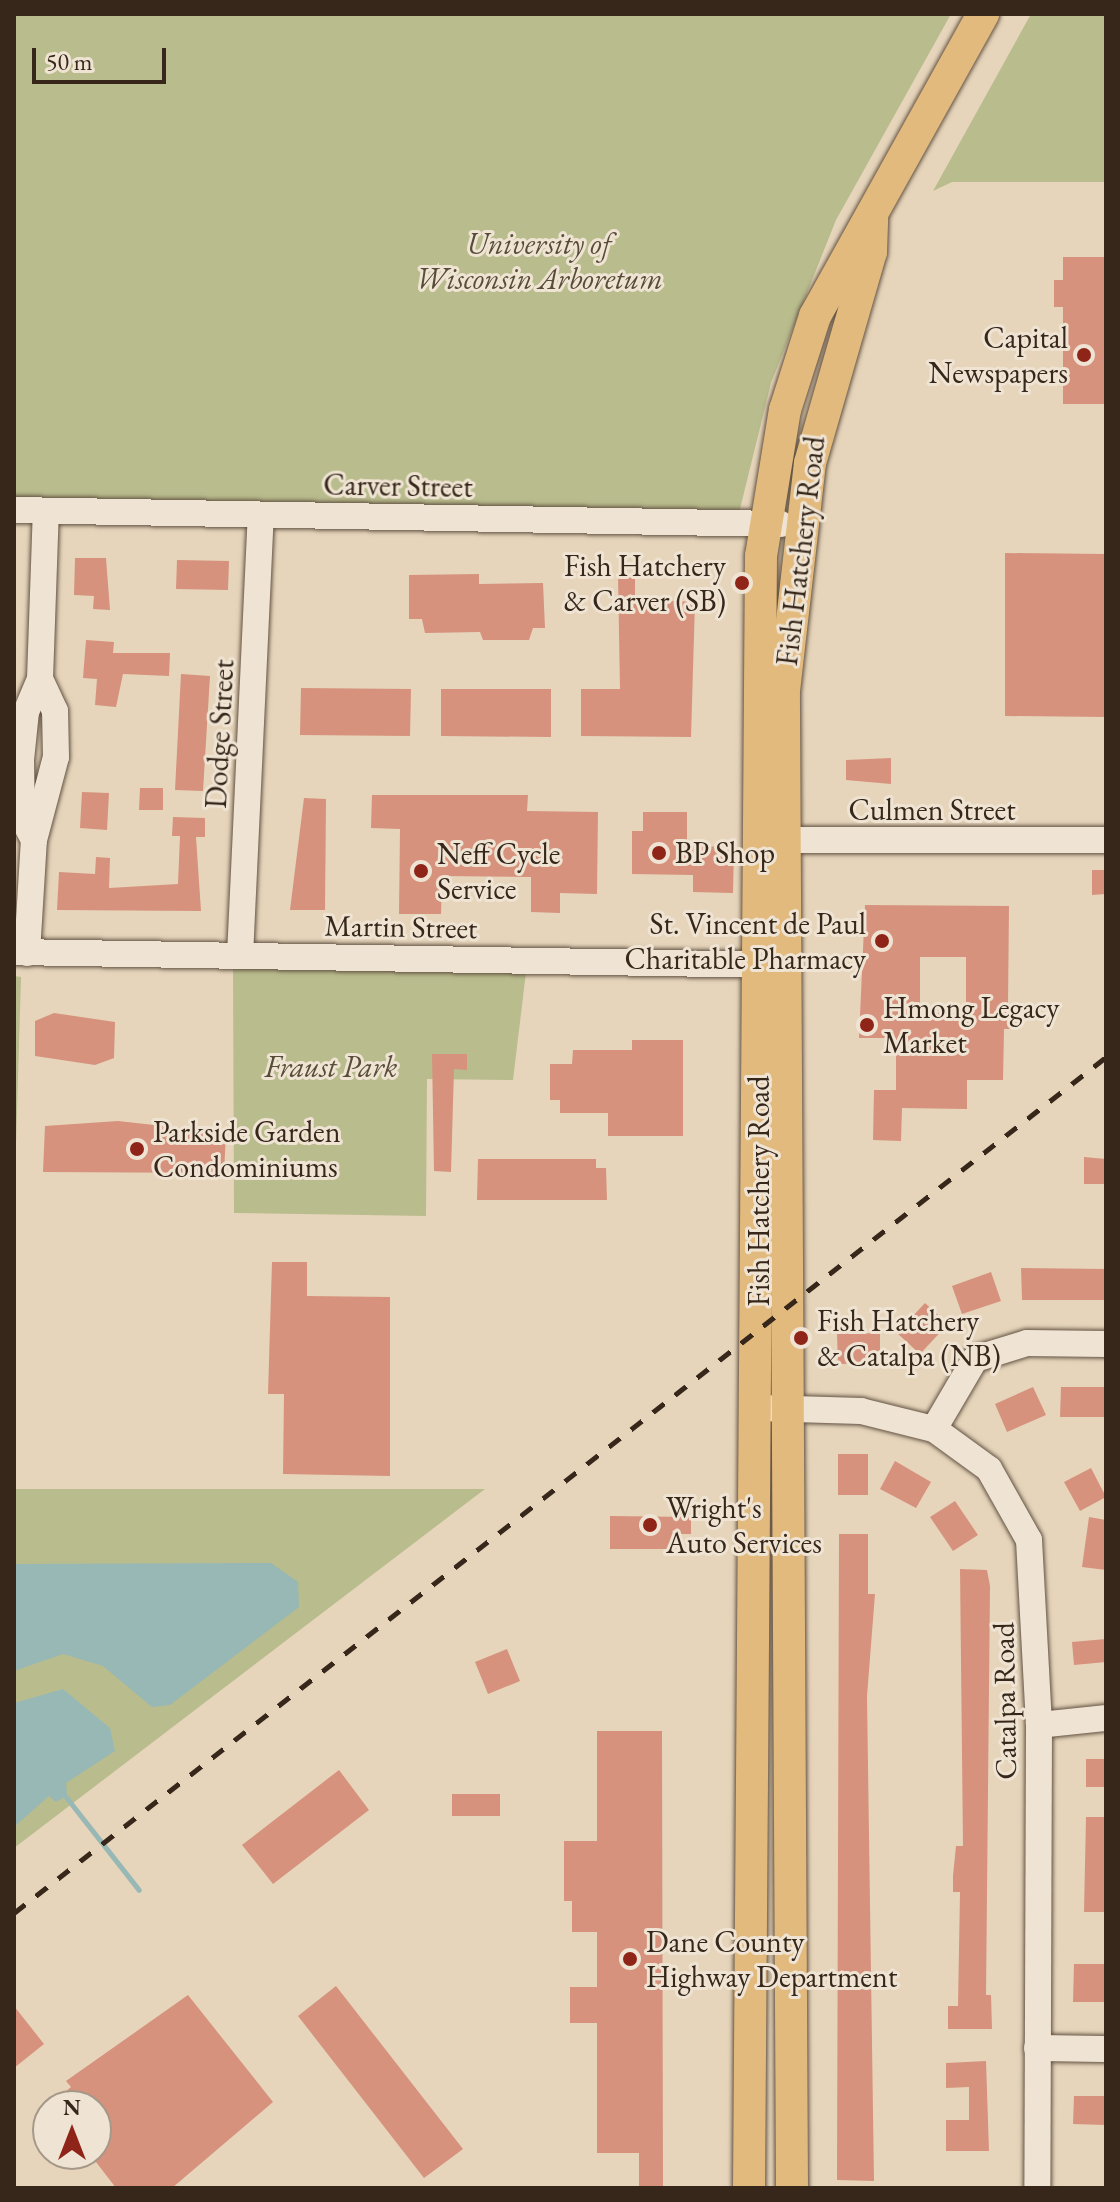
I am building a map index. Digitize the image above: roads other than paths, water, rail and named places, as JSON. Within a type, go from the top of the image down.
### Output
[{"type":"main road","name":"Fish Hatchery Road","points":[[792,2188],[774,1408],[772,840],[756,619],[773,524],[782,424],[809,333],[850,242],[872,218],[983,14]]},
{"type":"main road","name":"Fish Hatchery Road","points":[[772,840],[799,524],[836,352],[872,246],[872,218]]},
{"type":"main road","name":"Fish Hatchery Road","points":[[749,2188],[774,1408]]},
{"type":"street","name":"Carver Street","points":[[14,510],[773,524]]},
{"type":"street","points":[[21,952],[34,840],[56,757],[55,711],[40,679],[46,511]]},
{"type":"street","name":"Dodge Street","points":[[240,956],[261,516]]},
{"type":"street","name":"Culmen Street","points":[[772,840],[1106,840]]},
{"type":"street","name":"Martin Street","points":[[21,952],[772,965]]},
{"type":"street","points":[[934,1429],[975,1359],[1027,1343],[1106,1344]]},
{"type":"street","name":"Catalpa Road","points":[[774,1408],[861,1411],[934,1429],[989,1469],[1029,1540],[1039,1725],[1037,2188]]},
{"type":"street","points":[[1039,1725],[1106,1718]]},
{"type":"street","points":[[1037,2048],[1106,2049]]},
{"type":"water","points":[[271,1563],[298,1582],[299,1607],[170,1705],[152,1707],[103,1666],[63,1654],[14,1671],[14,1564]]},
{"type":"water","points":[[63,1689],[110,1728],[115,1751],[66,1783],[67,1796],[56,1802],[49,1796],[14,1827],[14,1703]]},
{"type":"waterway","points":[[66,1797],[139,1890]]},
{"type":"railway","points":[[14,1913],[1106,1057]]},
{"type":"place","name":"Capital Newspapers","points":[[1084,355]]},
{"type":"place","name":"Fish Hatchery & Carver (SB)","points":[[742,583]]},
{"type":"place","name":"BP Shop","points":[[659,853]]},
{"type":"place","name":"Neff Cycle Service","points":[[421,871]]},
{"type":"place","name":"St. Vincent de Paul Charitable Pharmacy","points":[[882,941]]},
{"type":"place","name":"Hmong Legacy Market","points":[[867,1025]]},
{"type":"place","name":"Parkside Garden Condominiums","points":[[137,1149]]},
{"type":"place","name":"Fish Hatchery & Catalpa (NB)","points":[[801,1338]]},
{"type":"place","name":"Wright's Auto Services","points":[[650,1525]]},
{"type":"place","name":"Dane County Highway Department","points":[[630,1959]]},
{"type":"park label","name":"University of Wisconsin Arboretum","points":[[539,261]]},
{"type":"park label","name":"Fraust Park","points":[[331,1067]]}]
